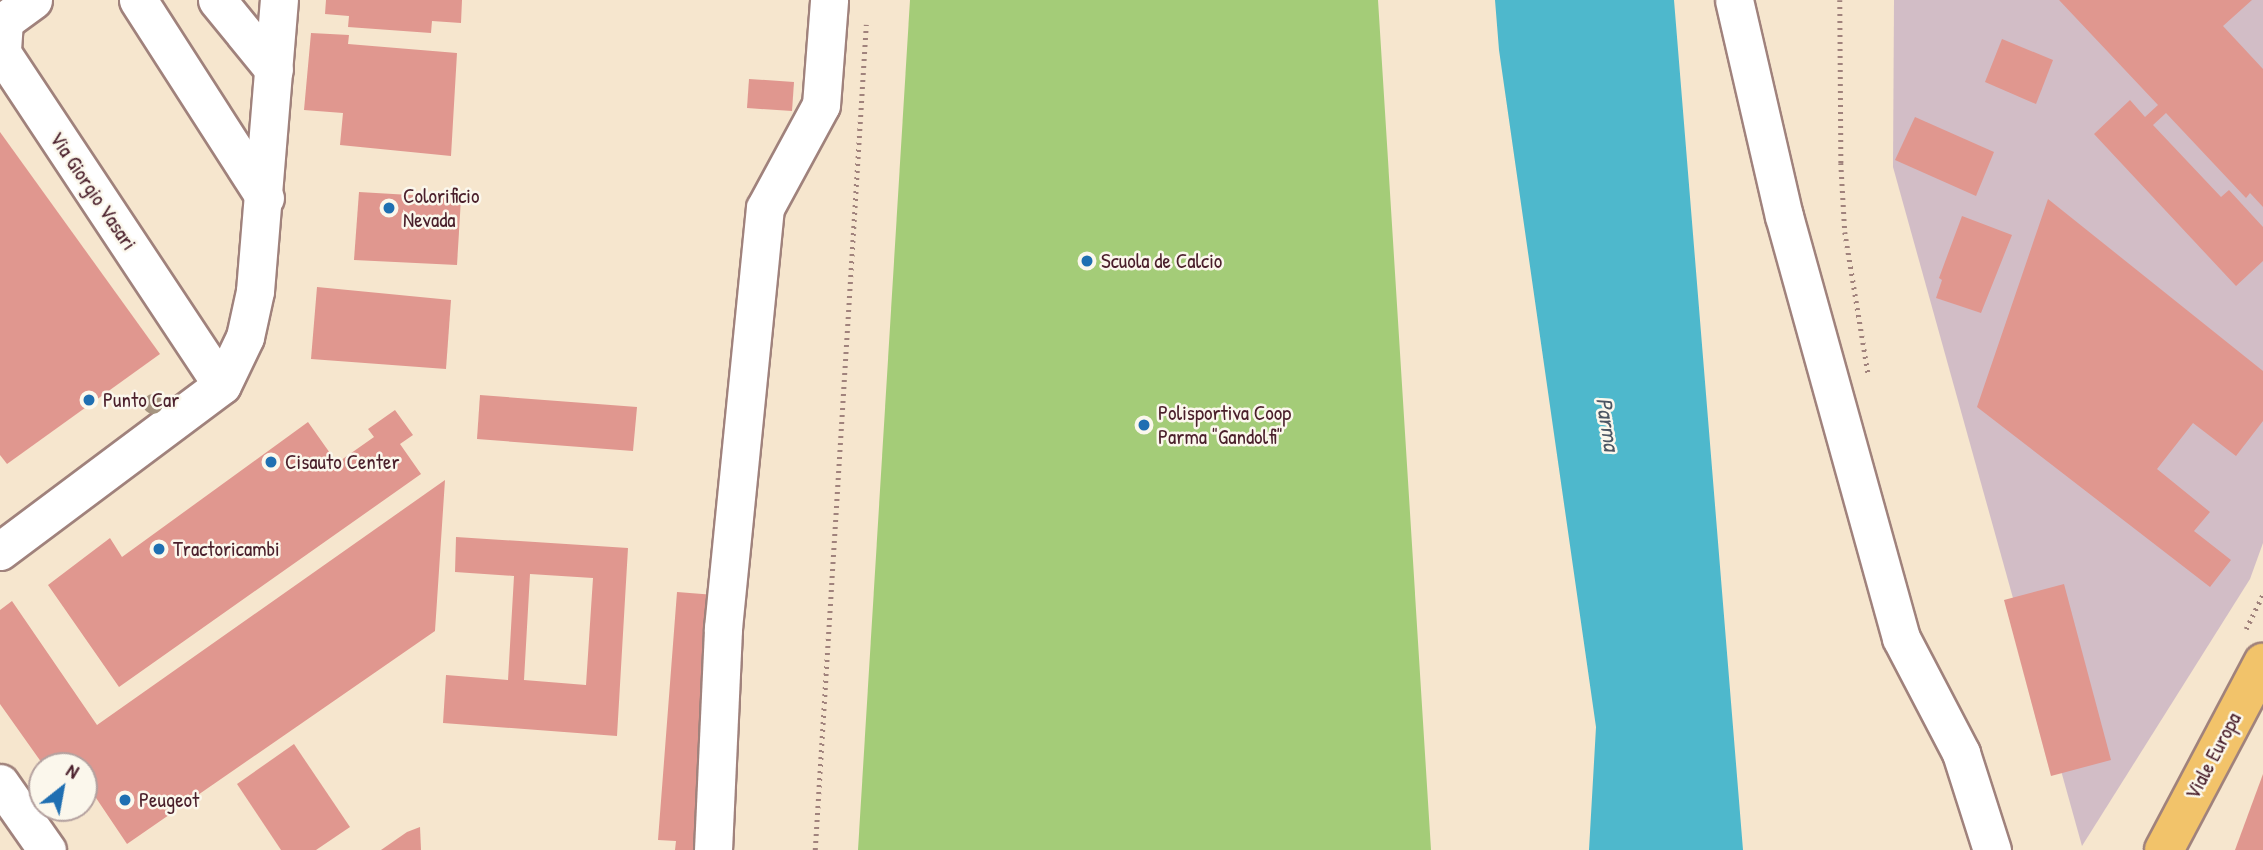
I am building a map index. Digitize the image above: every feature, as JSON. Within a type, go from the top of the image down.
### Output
[{"type":"main road","name":"Viale Europa","points":[[2164,850],[2263,663]]},
{"type":"street","name":"Via Giorgio Vasari","points":[[33,0],[4,21],[2,53],[222,385]]},
{"type":"street","points":[[138,0],[265,198]]},
{"type":"street","points":[[217,0],[274,70]]},
{"type":"street","points":[[0,551],[222,385],[245,337],[255,291],[265,198],[279,0]]},
{"type":"street","points":[[713,850],[723,628],[765,208],[821,105],[829,0]]},
{"type":"street","points":[[1734,0],[1784,216],[1901,638],[1961,753],[1992,850]]},
{"type":"street","points":[[0,783],[47,850]]},
{"type":"path","points":[[1840,0],[1841,163],[1845,232],[1868,375]]},
{"type":"path","points":[[815,850],[867,14]]},
{"type":"shaded area","points":[[1894,0],[2263,0],[2263,543],[2250,579],[2082,846],[1893,167]]},
{"type":"green space","name":"Polisportiva Coop Parma \"Gandolfi\"","points":[[910,0],[1378,0],[1431,850],[858,850]]},
{"type":"water","name":"Parma","points":[[1495,0],[1674,0],[1743,850],[1589,850],[1596,727],[1499,50]]},
{"type":"building","points":[[326,0],[462,0],[461,23],[432,21],[431,33],[348,27],[349,16],[325,14]]},
{"type":"building","points":[[2059,0],[2252,0],[2223,26],[2263,69],[2263,207],[2250,193],[2246,198],[2166,113],[2153,125],[2221,197],[2229,190],[2263,227],[2263,261],[2236,286],[2094,134],[2130,100],[2145,117],[2158,105]]},
{"type":"building","points":[[311,33],[349,35],[348,44],[457,53],[451,156],[340,145],[343,113],[304,110]]},
{"type":"building","points":[[2002,39],[2053,60],[2036,104],[1985,82]]},
{"type":"building","points":[[749,79],[794,82],[792,111],[747,108]]},
{"type":"building","points":[[1915,117],[1994,152],[1976,196],[1895,160]]},
{"type":"building","points":[[0,132],[160,354],[7,464],[0,455]]},
{"type":"building","points":[[359,192],[461,198],[457,265],[354,260]]},
{"type":"building","points":[[2048,199],[2263,371],[2263,421],[2236,456],[2193,423],[2157,469],[2210,512],[2194,531],[2231,560],[2210,587],[1977,407]]},
{"type":"building","points":[[1962,216],[2012,235],[1981,313],[1936,298],[1942,280],[1939,278]]},
{"type":"building","points":[[317,287],[451,300],[446,369],[311,359]]},
{"type":"building","points":[[480,395],[637,407],[633,451],[477,439]]},
{"type":"building","points":[[395,410],[413,435],[400,444],[421,474],[119,687],[48,585],[110,538],[122,557],[308,422],[337,463],[374,437],[368,429]]},
{"type":"building","points":[[445,480],[435,631],[127,844],[98,801],[98,752],[34,752],[0,704],[0,610],[12,601],[97,725]]},
{"type":"building","points":[[456,537],[628,548],[617,736],[443,723],[446,675],[508,680],[514,576],[455,572]],"holes":[[[530,574],[593,578],[586,685],[524,680]]]},
{"type":"building","points":[[2064,584],[2111,760],[2051,776],[2004,600]]},
{"type":"building","points":[[677,592],[715,595],[696,850],[675,850],[676,841],[658,840]]},
{"type":"building","points":[[294,744],[350,827],[316,850],[281,850],[237,784]]},
{"type":"building","points":[[2263,774],[2263,850],[2235,850]]},
{"type":"building","points":[[420,827],[421,850],[381,850],[407,832]]},
{"type":"place","name":"Colorificio Nevada","points":[[389,208]]},
{"type":"place","name":"Scuola de Calcio","points":[[1087,261]]},
{"type":"place","name":"Punto Car","points":[[89,400]]},
{"type":"place","name":"Polisportiva Coop Parma \"Gandolfi\"","points":[[1144,425]]},
{"type":"place","name":"Cisauto Center","points":[[271,462]]},
{"type":"place","name":"Tractoricambi","points":[[159,549]]},
{"type":"place","name":"Peugeot","points":[[125,800]]}]
